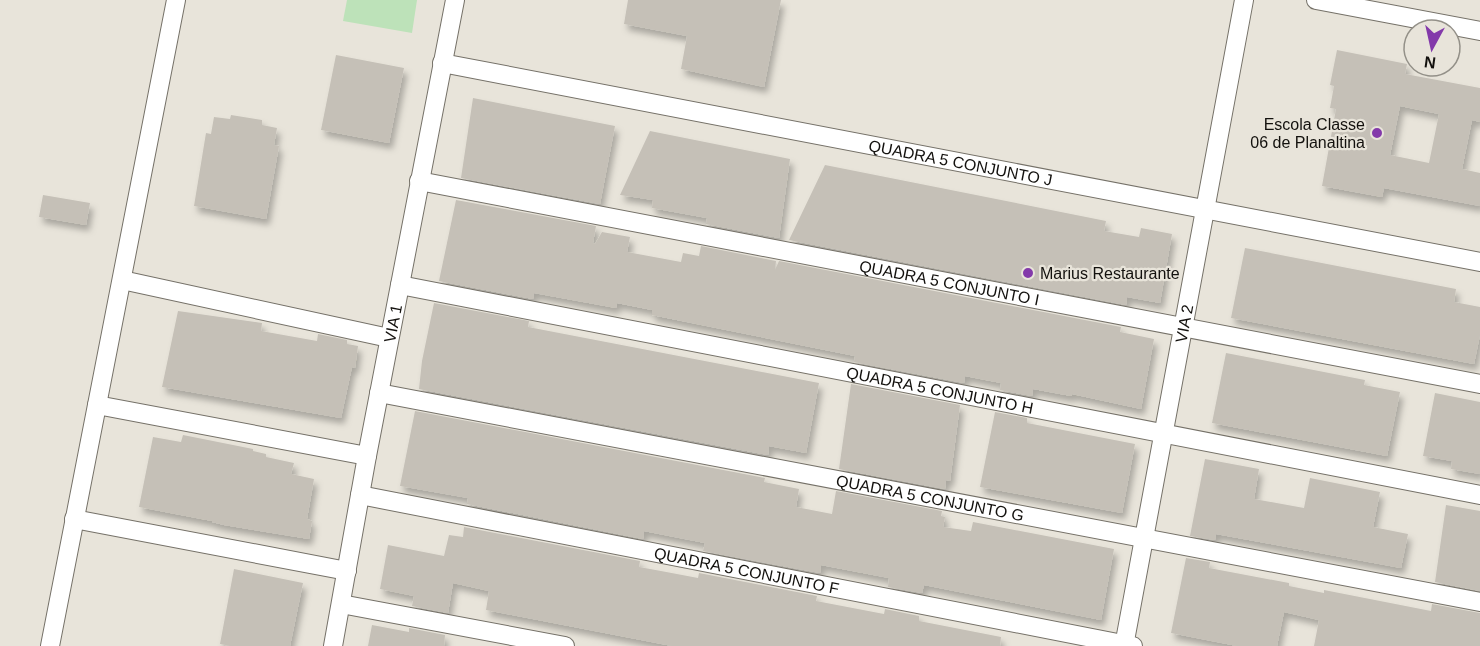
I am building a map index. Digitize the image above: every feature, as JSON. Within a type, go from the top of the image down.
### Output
[{"type":"street","points":[[50,646],[176,0]]},
{"type":"street","name":"VIA 1","points":[[333,646],[399,285],[455,0]]},
{"type":"street","name":"VIA 2","points":[[1127,645],[1144,537],[1244,0]]},
{"type":"street","points":[[1316,0],[1480,31]]},
{"type":"street","name":"QUADRA 5 CONJUNTO J","points":[[442,63],[1480,262]]},
{"type":"street","name":"QUADRA 5 CONJUNTO I","points":[[420,182],[1480,384]]},
{"type":"street","points":[[122,280],[389,338]]},
{"type":"street","name":"QUADRA 5 CONJUNTO H","points":[[399,285],[1480,495]]},
{"type":"street","name":"QUADRA 5 CONJUNTO G","points":[[379,393],[1480,602]]},
{"type":"street","points":[[97,405],[367,456]]},
{"type":"street","name":"QUADRA 5 CONJUNTO F","points":[[360,495],[1127,645]]},
{"type":"street","points":[[74,519],[347,571]]},
{"type":"street","points":[[341,604],[565,646]]},
{"type":"green space","points":[[347,0],[417,0],[412,33],[343,21]]},
{"type":"building","points":[[628,0],[781,0],[764,87],[681,69],[687,36],[624,24]]},
{"type":"building","points":[[1337,50],[1402,63],[1402,78],[1426,78],[1480,88],[1480,122],[1472,120],[1462,169],[1480,173],[1480,206],[1384,188],[1382,197],[1322,186],[1336,109],[1330,108],[1334,86],[1330,85]],"holes":[[[1400,106],[1439,114],[1429,163],[1390,155]]]},
{"type":"building","points":[[336,55],[404,68],[389,143],[321,130]]},
{"type":"building","points":[[473,98],[615,126],[600,204],[461,178]]},
{"type":"building","points":[[231,115],[262,120],[262,125],[277,128],[274,145],[279,146],[266,219],[194,206],[206,133],[211,134],[214,117],[230,119]]},
{"type":"building","points":[[650,131],[790,159],[779,238],[706,224],[707,218],[652,208],[653,200],[620,195]]},
{"type":"building","points":[[825,165],[1106,221],[1104,231],[1139,237],[1141,228],[1172,234],[1160,303],[1127,297],[1126,305],[789,240]]},
{"type":"building","points":[[43,195],[90,203],[86,225],[39,217]]},
{"type":"building","points":[[456,200],[596,226],[593,243],[595,244],[602,232],[630,237],[627,252],[681,262],[683,253],[699,256],[701,246],[776,261],[775,270],[779,261],[1121,327],[1120,332],[1154,339],[1141,409],[1072,394],[1071,396],[1033,389],[1032,396],[1000,390],[1001,383],[965,376],[964,383],[854,362],[855,356],[652,315],[652,310],[617,303],[616,308],[534,293],[533,299],[439,281]]},
{"type":"building","points":[[1245,248],[1456,289],[1454,302],[1480,307],[1480,335],[1474,364],[1231,318]]},
{"type":"building","points":[[434,303],[529,321],[528,327],[819,383],[806,453],[769,446],[768,455],[419,389],[422,361]]},
{"type":"building","points":[[178,311],[262,323],[261,331],[317,341],[318,334],[347,340],[347,344],[358,346],[355,368],[352,367],[341,418],[162,387]]},
{"type":"building","points":[[1226,353],[1365,380],[1364,385],[1400,392],[1387,456],[1212,423]]},
{"type":"building","points":[[851,384],[960,405],[950,481],[946,480],[945,489],[839,469]]},
{"type":"building","points":[[1435,393],[1480,402],[1480,474],[1451,469],[1452,461],[1423,456]]},
{"type":"building","points":[[415,411],[765,478],[764,482],[799,489],[796,507],[832,514],[836,491],[942,511],[941,516],[945,517],[943,527],[971,531],[973,522],[1114,549],[1101,620],[924,585],[922,593],[888,587],[889,578],[821,565],[820,573],[703,551],[705,543],[644,531],[643,539],[467,504],[468,498],[400,486]]},
{"type":"building","points":[[995,412],[1027,418],[1027,423],[1135,444],[1122,513],[980,487]]},
{"type":"building","points":[[183,435],[253,449],[253,451],[266,454],[266,457],[294,463],[291,474],[314,479],[307,519],[312,521],[309,539],[224,525],[139,507],[153,437],[181,442]]},
{"type":"building","points":[[1205,459],[1259,469],[1254,499],[1304,508],[1310,478],[1380,492],[1373,527],[1408,534],[1401,568],[1216,534],[1215,540],[1190,536]]},
{"type":"building","points":[[1446,505],[1480,511],[1480,591],[1435,582]]},
{"type":"building","points":[[464,527],[640,561],[639,567],[698,578],[699,573],[817,596],[816,601],[884,614],[885,609],[919,616],[919,621],[1001,637],[1000,646],[672,646],[486,610],[489,591],[453,583],[448,613],[412,606],[414,596],[380,589],[388,545],[444,556],[449,535],[463,537]]},
{"type":"building","points":[[1186,558],[1210,562],[1209,568],[1289,583],[1289,586],[1324,593],[1324,590],[1431,611],[1432,604],[1480,613],[1480,646],[1314,646],[1319,620],[1284,612],[1277,646],[1237,646],[1171,633]]},
{"type":"building","points":[[234,569],[303,583],[290,646],[220,644]]},
{"type":"building","points":[[372,625],[409,632],[409,628],[445,635],[444,646],[368,646]]},
{"type":"place","name":"Escola Classe 06 de Planaltina","points":[[1377,133]]},
{"type":"place","name":"Marius Restaurante","points":[[1028,273]]}]
